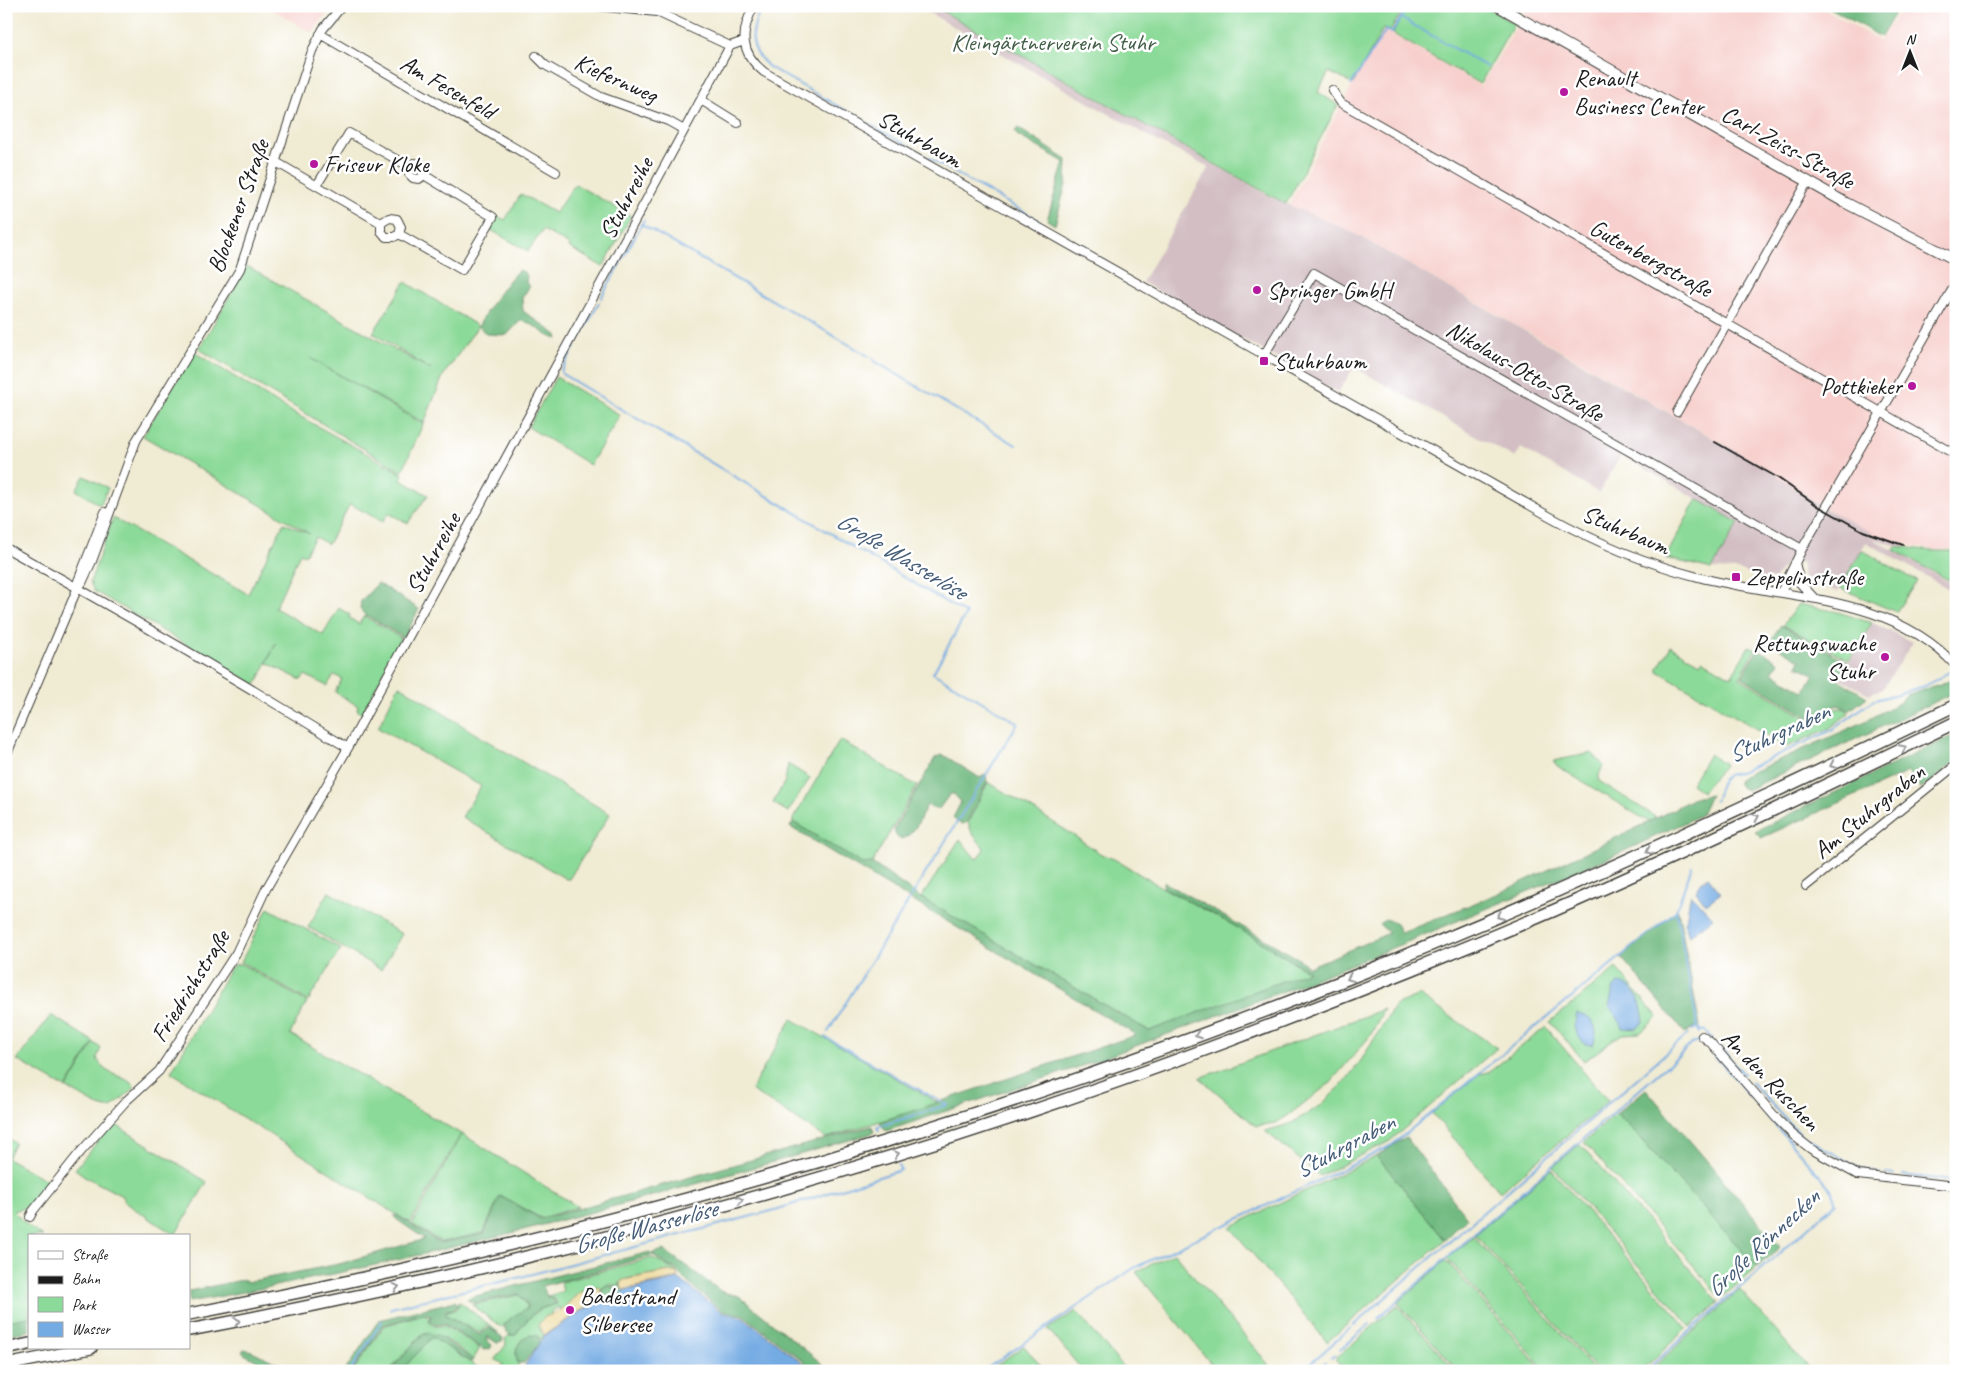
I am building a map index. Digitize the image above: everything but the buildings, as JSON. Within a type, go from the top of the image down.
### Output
[{"type":"highway","points":[[190,1314],[361,1280],[560,1232],[749,1182],[995,1106],[1117,1065],[1334,984],[1549,896],[1720,818],[1956,706]]},
{"type":"highway","points":[[190,1330],[374,1292],[586,1242],[790,1186],[1000,1122],[1131,1077],[1339,998],[1554,910],[1687,850],[1956,722]]},
{"type":"highway","points":[[6,1349],[28,1344]]},
{"type":"highway","points":[[6,1364],[80,1350]]},
{"type":"main road","name":"Carl-Zeiss-Straße","points":[[1498,6],[1808,182],[1956,260]]},
{"type":"street","name":"Blockener Straße","points":[[6,756],[78,587],[82,583],[92,561],[126,464],[148,419],[240,269],[306,66],[320,34],[342,6]]},
{"type":"street","points":[[595,6],[614,9],[636,8],[657,12],[730,46],[744,41],[745,27],[754,6]]},
{"type":"street","name":"Am Fesenfeld","points":[[320,34],[556,172]]},
{"type":"street","name":"Stuhrbaum","points":[[744,41],[752,61],[764,72],[1517,499],[1600,543],[1646,562],[1700,578],[1814,598],[1857,608],[1895,623],[1925,640],[1954,664]]},
{"type":"street","name":"Stuhrreihe","points":[[348,748],[730,46]]},
{"type":"street","name":"Kiefernweg","points":[[536,56],[545,65],[601,96],[668,121],[684,130]]},
{"type":"street","name":"Gutenbergstraße","points":[[1332,90],[1341,103],[1956,455]]},
{"type":"street","points":[[701,100],[738,123]]},
{"type":"street","points":[[317,186],[349,133],[410,167],[414,164],[421,164],[425,169],[424,175],[492,217],[462,270],[399,234]]},
{"type":"street","points":[[276,162],[381,223]]},
{"type":"street","points":[[1676,412],[1808,182]]},
{"type":"street","points":[[387,218],[397,219],[401,227],[399,234],[392,238],[386,237],[381,231],[381,223],[387,218]]},
{"type":"street","name":"Nikolaus-Otto-Straße","points":[[1264,355],[1314,273],[1802,549]]},
{"type":"street","points":[[1781,592],[1802,549],[1956,283]]},
{"type":"street","points":[[6,548],[78,587],[348,748]]},
{"type":"street","points":[[1795,563],[1800,584],[1814,598]]},
{"type":"street","name":"Friedrichstraße","points":[[30,1217],[77,1156],[126,1101],[159,1071],[236,953],[266,889],[348,748]]},
{"type":"street","name":"Am Stuhrgraben","points":[[1806,886],[1956,765]]},
{"type":"street","name":"An den Ruschen","points":[[1702,1036],[1710,1042],[1778,1120],[1811,1149],[1858,1174],[1956,1186]]},
{"type":"shaded area","points":[[267,6],[332,6],[312,33]]},
{"type":"shaded area","points":[[917,6],[933,6],[1275,199],[1348,230],[1774,473],[1819,505],[1872,533],[1905,544],[1903,548],[1872,538],[1956,586],[1956,593],[1866,542],[1838,592],[1809,582],[1802,574],[1803,563],[1790,558],[1774,579],[1762,578],[1738,570],[1712,569],[1739,523],[1621,455],[1599,493],[1521,448],[1515,458],[1354,367],[1338,393],[1142,282],[1209,167],[1155,140]]},
{"type":"shaded area","points":[[1518,6],[1819,6],[1880,41],[1902,6],[1956,6],[1956,549],[1933,550],[1905,544],[1872,533],[1851,523],[1806,496],[1774,473],[1348,230],[1289,205],[1339,109],[1384,30],[1481,86],[1526,11]]},
{"type":"shaded area","points":[[1873,623],[1913,642],[1883,688],[1869,694],[1839,678]]},
{"type":"green space","name":"Kleingärtnerverein Stuhr","points":[[933,6],[1405,6],[1390,32],[1383,29],[1353,84],[1329,72],[1318,92],[1338,105],[1286,204]]},
{"type":"green space","points":[[1409,6],[1484,6],[1514,24],[1480,84],[1393,34],[1400,18]]},
{"type":"green space","points":[[1827,6],[1866,6],[1875,11],[1878,6],[1899,6],[1881,37]]},
{"type":"green space","points":[[1018,128],[1067,160],[1066,184],[1055,225],[1047,220],[1064,162],[1017,135],[1015,131]]},
{"type":"green space","points":[[575,184],[631,216],[603,267],[543,230],[528,251],[489,229],[497,216],[505,220],[521,194],[555,213]]},
{"type":"green space","points":[[247,266],[431,370],[373,333],[405,282],[478,326],[443,376],[424,423],[310,358],[423,424],[402,472],[199,349]]},
{"type":"green space","points":[[519,270],[527,276],[526,283],[530,286],[522,298],[523,311],[557,335],[558,339],[530,324],[520,321],[507,335],[486,334],[479,326],[497,297]]},
{"type":"green space","points":[[194,352],[292,412],[403,474],[401,480],[428,495],[408,523],[388,513],[383,522],[350,504],[328,544],[315,537],[305,555],[300,553],[275,608],[323,635],[339,608],[350,615],[349,618],[359,624],[364,616],[401,638],[362,714],[357,710],[358,706],[335,692],[342,679],[334,675],[327,686],[305,675],[301,680],[267,663],[276,643],[256,685],[94,591],[90,582],[113,518],[248,594],[284,523],[310,534],[143,436]]},
{"type":"green space","points":[[556,377],[620,415],[590,465],[528,427]]},
{"type":"green space","points":[[84,476],[108,488],[100,505],[76,490]]},
{"type":"green space","points":[[1697,499],[1739,523],[1712,569],[1665,558]]},
{"type":"green space","points":[[1896,546],[1932,551],[1956,551],[1956,584],[1894,550]]},
{"type":"green space","points":[[1862,550],[1917,581],[1896,612],[1840,588]]},
{"type":"green space","points":[[378,583],[419,609],[404,638],[364,614],[360,609],[361,601]]},
{"type":"green space","points":[[1798,604],[1838,612],[1872,623],[1849,660],[1783,625]]},
{"type":"green space","points":[[1781,625],[1848,662],[1837,679],[1867,697],[1849,711],[1839,706],[1831,708],[1818,723],[1742,677],[1758,649],[1779,662],[1772,672],[1804,692],[1814,674],[1797,666],[1800,660],[1769,642]]},
{"type":"green space","points":[[1671,646],[1700,663],[1702,660],[1731,677],[1749,646],[1755,650],[1740,678],[1818,725],[1833,709],[1844,708],[1849,713],[1830,728],[1787,747],[1658,671]]},
{"type":"green space","points":[[1956,680],[1956,692],[1747,790],[1741,787],[1738,782],[1741,777],[1866,721],[1899,703],[1906,695]]},
{"type":"green space","points":[[399,685],[474,733],[610,814],[569,879],[566,879],[462,817],[481,786],[378,728]]},
{"type":"green space","points":[[1956,734],[1956,761],[1921,789],[1908,772],[1761,838],[1755,831]]},
{"type":"green space","points":[[840,740],[917,786],[872,863],[862,864],[793,822]]},
{"type":"green space","points":[[1592,753],[1603,765],[1599,781],[1656,817],[1649,822],[1560,768],[1553,761]]},
{"type":"green space","points":[[1709,754],[1725,764],[1702,792],[1691,784]]},
{"type":"green space","points":[[941,755],[980,778],[984,774],[986,775],[987,782],[967,822],[963,824],[953,818],[961,802],[954,794],[950,794],[938,810],[927,805],[913,831],[904,838],[899,839],[894,829],[935,758]]},
{"type":"green space","points":[[788,764],[810,778],[788,812],[773,803],[785,781]]},
{"type":"green space","points":[[988,782],[1101,854],[1114,859],[1163,888],[1233,925],[1309,972],[1149,1031],[921,898],[960,839],[976,859],[980,857],[984,848],[972,833],[968,823]]},
{"type":"green space","points":[[1710,795],[1701,815],[1620,853],[1407,942],[1300,985],[1079,1067],[886,1131],[880,1122],[1136,1035],[790,827],[793,822],[862,864],[872,863],[921,898],[1149,1031],[1309,971],[1233,925],[1163,887],[1164,882],[1299,959],[1309,967],[1389,933],[1379,924],[1386,919],[1396,924],[1401,933],[1497,894],[1649,822],[1694,798]]},
{"type":"green space","points":[[329,892],[402,934],[381,970],[308,927]]},
{"type":"green space","points":[[268,908],[341,949],[308,1001],[241,962]]},
{"type":"green space","points":[[1678,910],[1700,1027],[1694,1027],[1685,1033],[1621,957]]},
{"type":"green space","points":[[236,964],[241,964],[307,1002],[290,1034],[461,1134],[410,1223],[171,1072],[230,969]]},
{"type":"green space","points":[[1616,968],[1658,1017],[1640,1033],[1622,1034],[1584,1061],[1550,1022]]},
{"type":"green space","points":[[1419,995],[1497,1048],[1390,1141],[1320,1176],[1265,1131],[1290,1124],[1320,1106],[1344,1083],[1362,1059],[1395,1005]]},
{"type":"green space","points":[[1384,1009],[1370,1036],[1329,1084],[1286,1117],[1275,1123],[1256,1126],[1200,1078]]},
{"type":"green space","points":[[51,1015],[94,1042],[66,1088],[17,1060]]},
{"type":"green space","points":[[792,1019],[939,1103],[826,1138],[751,1090]]},
{"type":"green space","points":[[1546,1027],[1608,1101],[1500,1192],[1432,1113],[1479,1074],[1489,1072]]},
{"type":"green space","points":[[94,1043],[101,1048],[97,1058],[104,1069],[125,1079],[135,1087],[111,1108],[101,1107],[67,1088]]},
{"type":"green space","points":[[1646,1089],[1780,1247],[1757,1267],[1617,1113]]},
{"type":"green space","points":[[1617,1113],[1757,1267],[1722,1298],[1584,1142]]},
{"type":"green space","points":[[113,1123],[207,1182],[176,1234],[173,1234],[124,1202],[124,1197],[75,1169]]},
{"type":"green space","points":[[872,1126],[874,1132],[617,1206],[532,1228],[361,1268],[190,1302],[190,1291],[339,1264],[425,1239],[396,1219],[394,1216],[396,1215],[440,1243],[484,1234],[500,1196],[541,1219]]},
{"type":"green space","points":[[462,1134],[578,1207],[541,1218],[500,1196],[483,1233],[441,1242],[412,1224]]},
{"type":"green space","points":[[6,1137],[15,1143],[7,1158],[50,1182],[30,1207],[13,1211],[30,1228],[40,1234],[28,1234],[28,1317],[6,1321]]},
{"type":"green space","points":[[1406,1137],[1467,1218],[1445,1240],[1377,1156]]},
{"type":"green space","points":[[1580,1144],[1719,1302],[1691,1327],[1553,1167]]},
{"type":"green space","points":[[1377,1156],[1445,1240],[1327,1342],[1230,1227]]},
{"type":"green space","points":[[1551,1169],[1687,1328],[1641,1371],[1598,1371],[1475,1235]]},
{"type":"green space","points":[[1474,1237],[1595,1371],[1546,1371],[1447,1258]]},
{"type":"green space","points":[[664,1250],[722,1292],[739,1296],[831,1371],[816,1371],[743,1315],[723,1311],[688,1283],[674,1268],[653,1255],[653,1253]]},
{"type":"green space","points":[[650,1252],[653,1255],[543,1286],[547,1297],[553,1299],[556,1304],[541,1308],[534,1313],[516,1335],[510,1335],[504,1326],[512,1317],[529,1307],[519,1294],[473,1303],[468,1300],[468,1298]]},
{"type":"green space","points":[[1174,1253],[1274,1371],[1217,1371],[1136,1272]]},
{"type":"green space","points":[[652,1258],[677,1273],[669,1271],[630,1278],[623,1280],[617,1285],[606,1285],[601,1289],[599,1287],[579,1293],[561,1310],[559,1307],[551,1311],[552,1314],[545,1317],[538,1325],[544,1335],[541,1339],[531,1335],[521,1341],[516,1351],[516,1358],[519,1364],[515,1371],[498,1371],[503,1364],[495,1359],[506,1345],[505,1339],[509,1335],[516,1335],[526,1322],[540,1310],[557,1304],[555,1299],[547,1296],[563,1292],[561,1282]]},
{"type":"green space","points":[[1446,1260],[1543,1371],[1458,1371],[1398,1303]]},
{"type":"green space","points":[[620,1283],[623,1291],[616,1303],[607,1298],[601,1298],[602,1289],[606,1285],[614,1287]]},
{"type":"green space","points":[[1740,1290],[1811,1371],[1650,1370]]},
{"type":"green space","points":[[519,1295],[528,1307],[510,1319],[502,1328],[472,1305]]},
{"type":"green space","points":[[455,1301],[458,1305],[454,1309],[446,1310],[446,1315],[480,1335],[489,1328],[503,1338],[502,1342],[497,1343],[486,1337],[487,1341],[492,1345],[490,1349],[485,1350],[446,1325],[436,1325],[430,1321],[431,1315],[423,1313],[383,1325],[352,1371],[345,1371],[379,1320]]},
{"type":"green space","points":[[458,1302],[498,1332],[488,1326],[480,1333],[446,1315],[447,1311],[455,1310],[459,1305]]},
{"type":"green space","points":[[1397,1305],[1455,1371],[1346,1371],[1335,1359]]},
{"type":"green space","points":[[1076,1311],[1126,1371],[1083,1371],[1048,1329]]},
{"type":"green space","points":[[423,1314],[430,1317],[429,1321],[433,1325],[445,1326],[480,1348],[473,1360],[456,1346],[442,1338],[435,1335],[422,1334],[389,1371],[353,1371],[384,1326]]},
{"type":"green space","points":[[28,1317],[28,1331],[6,1335],[6,1321]]},
{"type":"green space","points":[[429,1333],[439,1336],[473,1360],[471,1362],[432,1337],[401,1371],[390,1371],[422,1335]]},
{"type":"green space","points":[[530,1335],[538,1336],[540,1342],[524,1363],[518,1363],[516,1350],[522,1340]]},
{"type":"green space","points":[[432,1337],[483,1371],[401,1371]]},
{"type":"green space","points":[[1024,1346],[1045,1371],[988,1371]]},
{"type":"green space","points":[[244,1349],[293,1371],[276,1371],[244,1354],[242,1352]]},
{"type":"sand","points":[[669,1271],[677,1273],[678,1278],[622,1290],[621,1283],[623,1280]]},
{"type":"sand","name":"Badestrand Silbersee","points":[[599,1287],[601,1289],[600,1298],[544,1335],[538,1325],[545,1317],[560,1311],[579,1293]]},
{"type":"water","points":[[1708,877],[1721,893],[1706,904],[1696,892],[1699,884]]},
{"type":"water","points":[[1691,894],[1713,918],[1689,936],[1684,922]]},
{"type":"water","points":[[1619,983],[1631,988],[1638,997],[1644,1022],[1636,1029],[1623,1028],[1609,1006],[1614,987]]},
{"type":"water","points":[[1577,1014],[1588,1018],[1594,1025],[1596,1034],[1593,1045],[1584,1044],[1577,1034],[1575,1023]]},
{"type":"water","points":[[679,1279],[722,1312],[743,1317],[813,1371],[529,1371],[525,1365],[544,1336],[600,1299],[607,1298],[616,1303],[623,1291]]},
{"type":"waterway","points":[[1237,12],[1240,6]]},
{"type":"waterway","points":[[1351,85],[1386,30],[1392,33],[1408,6]]},
{"type":"waterway","points":[[761,8],[753,32],[753,39],[757,53],[769,67],[1038,220],[1046,227]]},
{"type":"waterway","points":[[1401,18],[1487,67]]},
{"type":"waterway","name":"Große Wasserlöse","points":[[601,298],[644,220]]},
{"type":"waterway","points":[[641,224],[872,358],[1016,445]]},
{"type":"waterway","name":"Große Wasserlöse","points":[[599,303],[561,371],[562,374],[966,614],[933,673],[1018,723],[828,1032]]},
{"type":"waterway","name":"Stuhrgraben","points":[[1715,801],[1722,780],[1728,775],[1745,770],[1832,730],[1872,701],[1925,686],[1951,671]]},
{"type":"waterway","name":"Stuhrgraben","points":[[983,1371],[1134,1268],[1392,1145],[1676,911],[1692,866]]},
{"type":"waterway","name":"Große Rönnecken","points":[[1676,911],[1699,1033]]},
{"type":"waterway","name":"Große Rönnecken","points":[[1692,1030],[1698,1027]]},
{"type":"waterway","points":[[1698,1030],[1705,1031],[1712,1039]]},
{"type":"waterway","points":[[1354,1325],[1688,1034]]},
{"type":"waterway","name":"Große Wasserlöse","points":[[825,1037],[947,1105],[877,1127],[879,1131]]},
{"type":"waterway","points":[[1378,1318],[1693,1043],[1701,1040]]},
{"type":"waterway","name":"Große Rönnecken","points":[[1645,1371],[1836,1203],[1831,1189],[1701,1040]]},
{"type":"waterway","points":[[1717,1044],[1744,1074]]},
{"type":"waterway","points":[[1751,1082],[1801,1135],[1861,1169],[1880,1173]]},
{"type":"waterway","name":"Große Wasserlöse","points":[[390,1310],[391,1308],[521,1277],[775,1210],[901,1170],[898,1165]]},
{"type":"waterway","points":[[1886,1173],[1894,1174]]},
{"type":"waterway","points":[[1903,1175],[1953,1181]]},
{"type":"waterway","name":"Große Wasserlöse","points":[[350,1371],[382,1321]]},
{"type":"waterway","points":[[1340,1350],[1370,1324]]},
{"type":"waterway","points":[[1302,1371],[1350,1328]]},
{"type":"waterway","points":[[1331,1358],[1335,1355]]},
{"type":"waterway","points":[[1316,1371],[1325,1363]]},
{"type":"railway","points":[[1715,442],[1778,478],[1818,506],[1863,531],[1903,545]]},
{"type":"place","name":"Renault Business Center","points":[[1564,92]]},
{"type":"place","name":"Friseur Kloke","points":[[314,164]]},
{"type":"place","name":"Springer GmbH","points":[[1257,290]]},
{"type":"place","name":"Stuhrbaum","points":[[1264,361]]},
{"type":"place","name":"Pottkieker","points":[[1912,386]]},
{"type":"place","name":"Zeppelinstraße","points":[[1736,577]]},
{"type":"place","name":"Rettungswache Stuhr","points":[[1885,657]]},
{"type":"place","name":"Badestrand Silbersee","points":[[570,1310]]}]
